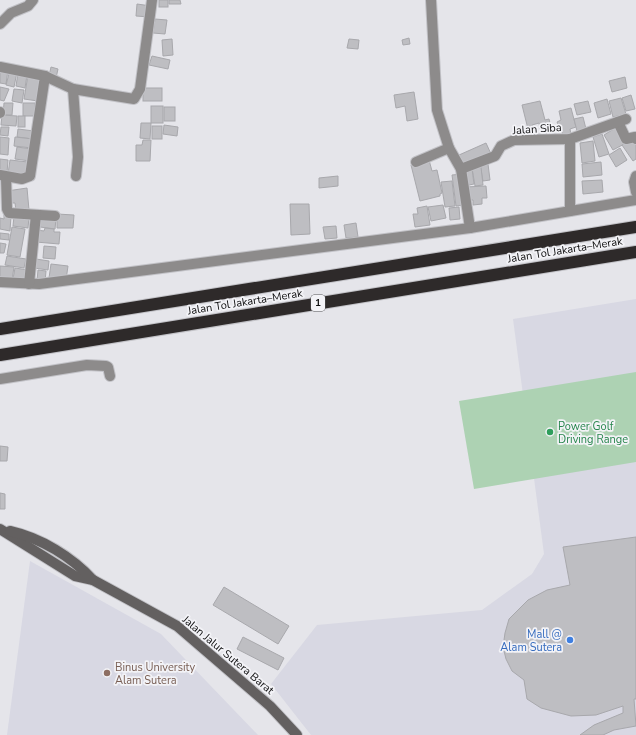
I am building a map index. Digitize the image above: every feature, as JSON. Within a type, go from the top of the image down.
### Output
[{"type":"highway","name":"Jalan Tol Jakarta–Merak","points":[[0,328],[636,227]]},
{"type":"highway","name":"Jalan Tol Jakarta–Merak","points":[[0,355],[636,252]]},
{"type":"street","points":[[0,24],[11,13],[28,6],[33,0]]},
{"type":"street","points":[[0,67],[46,76],[73,88],[134,100],[140,89],[152,0]]},
{"type":"street","points":[[431,0],[437,110],[449,148],[462,169],[470,228]]},
{"type":"street","points":[[46,76],[30,176],[22,179],[3,176],[7,211],[12,214],[55,216]]},
{"type":"street","points":[[73,88],[78,157],[76,176]]},
{"type":"street","name":"Jalan Siba","points":[[462,169],[495,156],[502,146],[514,140],[570,139],[622,121],[626,139],[635,137],[636,139]]},
{"type":"street","points":[[570,139],[570,211]]},
{"type":"street","points":[[416,162],[449,148]]},
{"type":"street","points":[[636,176],[634,182],[636,192]]},
{"type":"street","points":[[0,282],[29,284],[470,228],[636,200]]},
{"type":"street","points":[[29,284],[36,215]]},
{"type":"street","points":[[0,379],[87,365],[106,366],[108,367],[110,376]]},
{"type":"street","name":"Jalan Jalur Sutera Barat","points":[[1,529],[75,576],[93,580],[177,626],[270,706],[297,735]]},
{"type":"shaded area","points":[[636,299],[636,735],[311,735],[271,684],[317,625],[482,610],[532,574],[544,554],[513,319]]},
{"type":"shaded area","name":"Binus University Alam Sutera","points":[[30,561],[161,634],[258,735],[7,735]]},
{"type":"green space","name":"Power Golf Driving Range","points":[[636,372],[636,462],[474,489],[459,401]]},
{"type":"building","points":[[159,0],[168,0],[168,7],[159,7]]},
{"type":"building","points":[[169,0],[180,0],[181,4],[169,4]]},
{"type":"building","points":[[137,4],[151,6],[150,17],[136,16]]},
{"type":"building","points":[[155,19],[167,20],[165,34],[153,33]]},
{"type":"building","points":[[409,38],[410,44],[403,45],[402,40]]},
{"type":"building","points":[[172,39],[173,55],[163,56],[162,40]]},
{"type":"building","points":[[349,39],[359,40],[358,49],[347,48]]},
{"type":"building","points":[[152,56],[170,60],[168,69],[149,65]]},
{"type":"building","points":[[51,67],[58,69],[56,78],[49,76]]},
{"type":"building","points":[[0,69],[8,70],[6,84],[0,83]]},
{"type":"building","points":[[10,70],[17,72],[14,87],[6,85]]},
{"type":"building","points":[[18,73],[27,75],[25,88],[16,86]]},
{"type":"building","points":[[28,75],[40,77],[38,101],[24,99]]},
{"type":"building","points":[[625,77],[627,88],[612,92],[609,81]]},
{"type":"building","points":[[0,87],[9,89],[4,101],[0,100]]},
{"type":"building","points":[[143,88],[162,88],[162,101],[143,101]]},
{"type":"building","points":[[14,89],[24,90],[22,103],[12,101]]},
{"type":"building","points":[[414,92],[418,119],[407,121],[405,106],[396,108],[394,95]]},
{"type":"building","points":[[631,95],[635,109],[626,111],[622,98]]},
{"type":"building","points":[[621,98],[626,114],[613,117],[609,101]]},
{"type":"building","points":[[607,99],[611,114],[598,118],[594,103]]},
{"type":"building","points":[[540,101],[545,120],[549,119],[551,127],[540,129],[539,123],[532,125],[534,132],[529,133],[522,105]]},
{"type":"building","points":[[588,101],[591,112],[577,115],[574,104]]},
{"type":"building","points":[[4,103],[13,103],[12,115],[3,115]]},
{"type":"building","points":[[23,103],[35,103],[35,116],[23,116]]},
{"type":"building","points":[[151,106],[163,106],[163,123],[151,123]]},
{"type":"building","points":[[164,107],[175,107],[175,121],[164,121]]},
{"type":"building","points":[[571,108],[576,127],[570,129],[571,135],[564,137],[557,122],[561,120],[559,111]]},
{"type":"building","points":[[2,115],[17,116],[16,126],[1,125]]},
{"type":"building","points":[[18,116],[25,116],[25,127],[18,127]]},
{"type":"building","points":[[583,117],[586,129],[577,131],[574,119]]},
{"type":"building","points":[[141,123],[151,123],[150,139],[140,138]]},
{"type":"building","points":[[164,125],[178,127],[177,136],[163,134]]},
{"type":"building","points":[[152,126],[162,126],[162,139],[152,139]]},
{"type":"building","points":[[1,127],[9,127],[8,136],[0,135]]},
{"type":"building","points":[[617,127],[626,143],[613,150],[604,135]]},
{"type":"building","points":[[18,129],[34,131],[33,139],[17,137]]},
{"type":"building","points":[[602,134],[609,154],[599,157],[593,137]]},
{"type":"building","points":[[0,137],[9,138],[8,155],[0,154]]},
{"type":"building","points":[[15,137],[33,139],[32,148],[14,146]]},
{"type":"building","points":[[631,139],[636,145],[636,159],[633,161],[622,145]]},
{"type":"building","points":[[143,140],[151,140],[150,161],[136,161],[136,145],[142,145]]},
{"type":"building","points":[[593,141],[595,161],[582,163],[580,143]]},
{"type":"building","points":[[486,143],[491,154],[464,166],[459,155]]},
{"type":"building","points":[[17,147],[32,149],[30,161],[15,159]]},
{"type":"building","points":[[620,148],[627,160],[616,167],[609,155]]},
{"type":"building","points":[[0,159],[8,160],[7,173],[0,172]]},
{"type":"building","points":[[10,160],[28,162],[26,176],[8,174]]},
{"type":"building","points":[[429,160],[432,171],[437,170],[442,193],[440,196],[420,201],[411,165]]},
{"type":"building","points":[[601,162],[602,175],[583,177],[582,164]]},
{"type":"building","points":[[488,164],[490,180],[483,181],[480,165]]},
{"type":"building","points":[[481,167],[483,185],[475,186],[472,168]]},
{"type":"building","points":[[472,169],[474,184],[464,186],[463,170]]},
{"type":"building","points":[[462,174],[465,205],[456,206],[452,175]]},
{"type":"building","points":[[338,176],[338,186],[319,188],[319,178]]},
{"type":"building","points":[[602,180],[603,192],[583,194],[582,181]]},
{"type":"building","points":[[452,181],[455,206],[445,207],[441,182]]},
{"type":"building","points":[[486,186],[487,198],[482,198],[482,204],[473,205],[473,200],[466,200],[465,187]]},
{"type":"building","points":[[27,188],[29,210],[16,211],[15,203],[8,203],[7,191]]},
{"type":"building","points":[[290,204],[309,204],[310,234],[291,235]]},
{"type":"building","points":[[443,205],[446,218],[431,221],[428,207]]},
{"type":"building","points":[[427,206],[430,225],[415,227],[413,214],[418,214],[417,208]]},
{"type":"building","points":[[459,207],[460,219],[450,220],[449,208]]},
{"type":"building","points":[[57,214],[74,215],[73,228],[57,228]]},
{"type":"building","points":[[4,215],[11,216],[10,231],[0,229],[0,218],[4,219]]},
{"type":"building","points":[[14,216],[29,217],[28,228],[13,226]]},
{"type":"building","points":[[41,217],[56,219],[55,229],[40,227],[40,225],[37,224]]},
{"type":"building","points":[[356,223],[358,237],[346,238],[344,225]]},
{"type":"building","points":[[336,226],[337,238],[325,239],[323,227]]},
{"type":"building","points":[[12,227],[25,229],[20,257],[7,255]]},
{"type":"building","points":[[45,228],[54,229],[54,232],[60,232],[59,244],[36,242],[37,230],[44,231]]},
{"type":"building","points":[[0,233],[9,234],[9,240],[0,239]]},
{"type":"building","points":[[0,243],[6,244],[4,253],[0,253]]},
{"type":"building","points":[[44,246],[56,247],[55,259],[43,258]]},
{"type":"building","points":[[7,256],[26,259],[24,268],[5,265]]},
{"type":"building","points":[[36,259],[49,261],[48,270],[34,268]]},
{"type":"building","points":[[51,264],[68,266],[66,280],[49,278]]},
{"type":"building","points":[[0,266],[14,267],[12,280],[0,278]]},
{"type":"building","points":[[15,268],[28,270],[27,281],[13,279]]},
{"type":"building","points":[[38,270],[46,271],[45,282],[37,281]]},
{"type":"building","points":[[0,446],[8,447],[7,461],[0,461]]},
{"type":"building","points":[[0,493],[5,494],[5,509],[0,509]]},
{"type":"building","name":"Mall @ Alam Sutera","points":[[636,537],[636,699],[634,699],[636,726],[614,730],[603,735],[580,735],[594,725],[623,713],[623,706],[596,715],[571,716],[541,708],[527,699],[524,680],[512,671],[506,659],[503,647],[505,633],[509,619],[528,600],[547,590],[570,585],[563,547]]},
{"type":"building","points":[[224,587],[289,626],[278,644],[213,605]]},
{"type":"building","points":[[243,637],[284,658],[278,670],[237,649]]},
{"type":"place","name":"Power Golf Driving Range","points":[[550,432]]},
{"type":"place","name":"Mall @ Alam Sutera","points":[[570,640]]},
{"type":"place","name":"Binus University Alam Sutera","points":[[107,673]]}]
